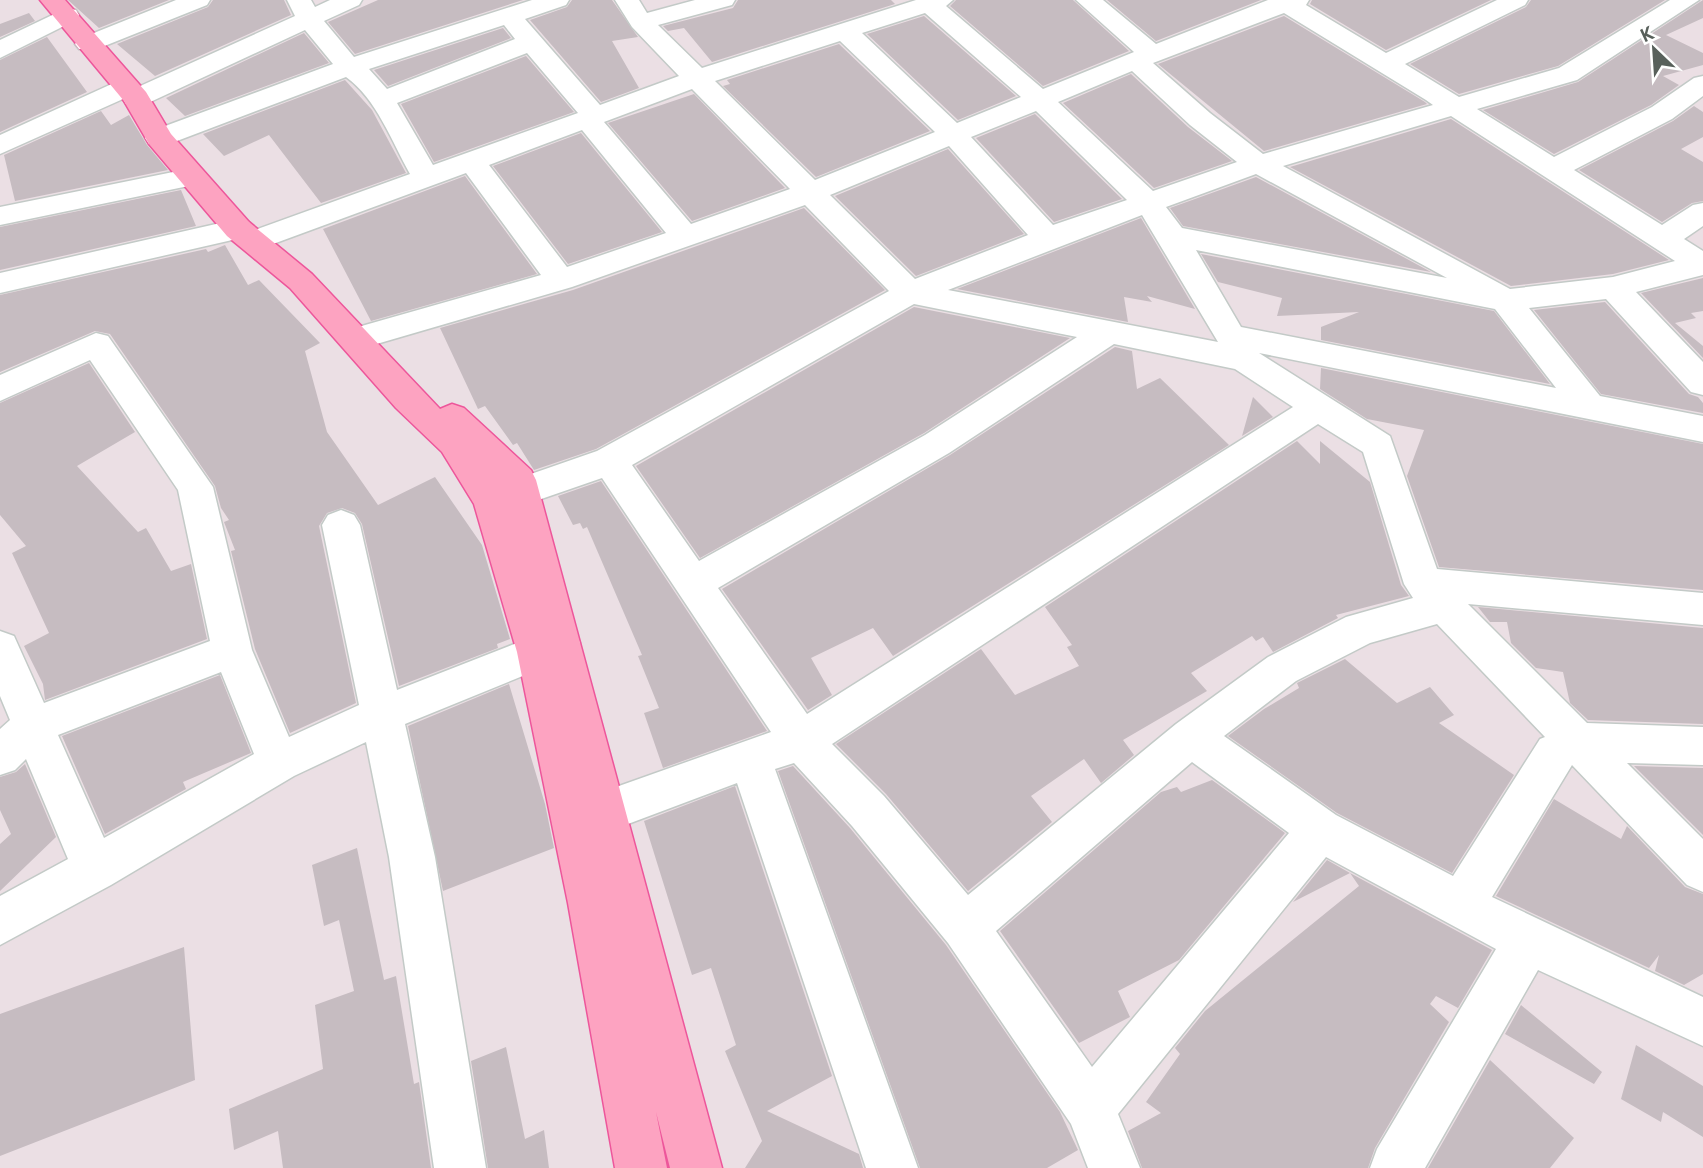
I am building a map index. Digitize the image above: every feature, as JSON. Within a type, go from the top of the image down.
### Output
[{"type":"main road","points":[[59,7],[131,93],[159,138],[193,177],[246,235],[301,281],[408,399],[454,443],[491,501],[549,648],[604,812],[696,1168]]},
{"type":"main road","points":[[356,339],[488,448],[518,480],[591,903],[641,1168]]},
{"type":"street","points":[[88,44],[198,0]]},
{"type":"street","points":[[0,146],[131,93],[303,9],[350,0]]},
{"type":"street","points":[[159,138],[499,8],[557,0]]},
{"type":"street","points":[[634,11],[723,0]]},
{"type":"street","points":[[1088,0],[1200,119],[1258,164],[1467,276],[1505,300],[1589,406]]},
{"type":"street","points":[[1385,64],[1516,0]]},
{"type":"street","points":[[522,492],[610,461],[910,293],[1048,238],[1258,164],[1568,74],[1687,0]]},
{"type":"street","points":[[356,339],[561,280],[809,193],[1288,1],[1703,265]]},
{"type":"street","points":[[0,283],[246,235],[426,177],[698,78],[935,2],[1149,204],[1172,236],[1238,347],[1318,407],[1378,445],[1434,595],[1703,870]]},
{"type":"street","points":[[0,50],[59,7]]},
{"type":"street","points":[[499,8],[532,42],[685,237]]},
{"type":"street","points":[[303,9],[349,67],[368,80],[426,177]]},
{"type":"street","points":[[634,11],[809,193],[910,293],[1110,332],[1238,347],[1589,406],[1703,429]]},
{"type":"street","points":[[845,32],[954,135],[1048,238]]},
{"type":"street","points":[[382,100],[532,42]]},
{"type":"street","points":[[1553,169],[1662,113],[1703,84]]},
{"type":"street","points":[[472,161],[561,280]]},
{"type":"street","points":[[0,216],[193,177]]},
{"type":"street","points":[[1662,239],[1703,212]]},
{"type":"street","points":[[1172,236],[1505,300],[1613,288],[1703,265]]},
{"type":"street","points":[[1613,288],[1703,383]]},
{"type":"street","points":[[694,583],[937,444],[1110,332]]},
{"type":"street","points":[[0,365],[96,344]]},
{"type":"street","points":[[0,389],[96,344]]},
{"type":"street","points":[[96,344],[195,487],[232,650],[279,762]]},
{"type":"street","points":[[604,812],[801,741],[1318,407]]},
{"type":"street","points":[[610,461],[801,741],[867,810],[965,927],[1090,1108],[1114,1168]]},
{"type":"street","points":[[341,525],[412,857],[460,1168]]},
{"type":"street","points":[[965,927],[1191,737],[1293,664],[1434,595],[1703,609]]},
{"type":"street","points":[[0,648],[95,870]]},
{"type":"street","points":[[0,922],[95,870],[279,762],[381,715],[549,648]]},
{"type":"street","points":[[0,756],[32,726],[232,650]]},
{"type":"street","points":[[1191,737],[1320,830],[1528,941],[1703,1022]]},
{"type":"street","points":[[1461,905],[1555,753],[1577,742],[1703,746]]},
{"type":"street","points":[[751,761],[892,1168]]},
{"type":"street","points":[[1090,1108],[1320,830]]},
{"type":"street","points":[[1396,1168],[1528,941]]},
{"type":"building","points":[[68,0],[169,0],[99,28]]},
{"type":"building","points":[[213,0],[284,0],[291,15],[155,76],[117,44],[208,7]]},
{"type":"building","points":[[378,0],[523,0],[355,54],[328,22]]},
{"type":"building","points":[[572,0],[612,0],[638,37],[612,41],[639,88],[601,102],[530,20],[567,7]]},
{"type":"building","points":[[738,0],[891,0],[895,4],[712,62],[684,28],[668,31],[663,26],[733,8]]},
{"type":"building","points":[[956,0],[1073,0],[1129,51],[1043,86],[950,6]]},
{"type":"building","points":[[1107,0],[1261,0],[1156,41]]},
{"type":"building","points":[[1312,0],[1491,0],[1386,50],[1310,4]]},
{"type":"building","points":[[1531,0],[1665,0],[1558,66],[1459,94],[1410,64],[1526,7]]},
{"type":"building","points":[[1703,0],[1703,18],[1666,35],[1703,53],[1703,65],[1663,76],[1679,85],[1651,105],[1554,154],[1483,110],[1578,82]]},
{"type":"building","points":[[29,13],[35,21],[0,37],[0,24]]},
{"type":"building","points":[[924,16],[1016,96],[958,120],[867,34]]},
{"type":"building","points":[[1284,16],[1427,104],[1264,151],[1158,64]]},
{"type":"building","points":[[503,28],[511,38],[388,86],[374,70]]},
{"type":"building","points":[[304,33],[329,63],[185,116],[166,98]]},
{"type":"building","points":[[47,37],[87,92],[0,132],[0,60]]},
{"type":"building","points":[[839,44],[930,131],[816,177],[723,86],[730,84],[727,80]]},
{"type":"building","points":[[526,56],[574,112],[434,162],[401,104]]},
{"type":"building","points":[[1131,74],[1188,127],[1232,161],[1154,188],[1063,103]]},
{"type":"building","points":[[345,80],[372,110],[406,173],[321,203],[269,135],[224,156],[203,134]]},
{"type":"building","points":[[694,94],[785,188],[692,221],[608,123]]},
{"type":"building","points":[[1694,106],[1703,112],[1703,137],[1681,149],[1703,162],[1703,201],[1692,203],[1662,222],[1579,170],[1673,121]]},
{"type":"building","points":[[101,111],[111,125],[129,115],[147,145],[168,170],[15,201],[4,155]]},
{"type":"building","points":[[1035,114],[1122,199],[1054,222],[976,138]]},
{"type":"building","points":[[1451,119],[1669,260],[1613,274],[1511,286],[1290,167]]},
{"type":"building","points":[[581,133],[662,232],[568,264],[493,166]]},
{"type":"building","points":[[948,149],[1024,234],[916,276],[835,196]]},
{"type":"building","points":[[465,176],[537,274],[371,321],[323,229]]},
{"type":"building","points":[[1256,177],[1431,272],[1183,226],[1170,208]]},
{"type":"building","points":[[181,190],[196,226],[0,270],[0,227]]},
{"type":"building","points":[[804,208],[885,290],[596,449],[534,470],[517,443],[513,445],[485,406],[478,409],[440,328],[573,290]]},
{"type":"building","points":[[1141,218],[1195,309],[1147,296],[1152,302],[1124,297],[1128,322],[957,289]]},
{"type":"building","points":[[225,245],[248,285],[259,280],[320,343],[305,351],[327,432],[378,505],[435,477],[482,545],[510,639],[497,644],[498,648],[399,686],[362,524],[355,513],[342,508],[327,513],[319,526],[356,703],[290,733],[255,649],[231,551],[235,550],[224,522],[229,520],[221,508],[215,486],[110,334],[95,331],[0,372],[0,295],[206,249],[208,252]]},
{"type":"building","points":[[1201,254],[1494,311],[1550,384],[1321,340],[1321,327],[1359,312],[1277,316],[1282,298],[1218,282]]},
{"type":"building","points":[[1703,278],[1703,311],[1691,313],[1696,318],[1675,323],[1703,346],[1703,358],[1641,293]]},
{"type":"building","points":[[1605,302],[1689,394],[1698,397],[1703,403],[1703,413],[1601,394],[1534,310]]},
{"type":"building","points":[[914,307],[1070,338],[924,433],[700,558],[636,466]]},
{"type":"building","points":[[1115,347],[1132,351],[1137,389],[1160,378],[1229,445],[893,656],[873,628],[811,658],[832,695],[808,710],[722,589],[950,455]]},
{"type":"building","points":[[89,363],[135,432],[77,466],[138,532],[146,528],[171,571],[191,564],[207,639],[45,700],[43,684],[24,646],[49,633],[12,553],[26,546],[0,515],[0,403]]},
{"type":"building","points":[[1321,368],[1703,444],[1703,590],[1439,567],[1407,476],[1424,430],[1367,419],[1320,389]]},
{"type":"building","points":[[1253,397],[1273,417],[1242,436]]},
{"type":"building","points":[[1297,441],[1320,464],[1320,441],[1370,482],[1401,585],[1409,596],[1336,615],[1338,618],[1273,652],[1263,637],[1256,641],[1252,636],[1191,673],[1207,691],[1123,740],[1134,755],[1101,783],[1084,759],[1031,796],[1052,822],[968,891],[886,794],[836,744],[981,649],[1015,695],[1079,666],[1067,647],[1072,645],[1045,607]]},
{"type":"building","points":[[601,481],[767,731],[663,768],[644,713],[659,708],[638,656],[642,655],[587,527],[583,529],[580,523],[573,525],[558,496]]},
{"type":"building","points":[[1478,607],[1703,628],[1703,724],[1588,720],[1570,703],[1563,672],[1536,668],[1511,643],[1507,622],[1490,622]]},
{"type":"building","points":[[1345,659],[1397,703],[1430,687],[1454,715],[1439,723],[1514,775],[1452,873],[1337,813],[1228,736],[1264,709],[1299,688],[1297,683]]},
{"type":"building","points":[[220,675],[251,753],[183,782],[186,789],[105,834],[62,736]]},
{"type":"building","points":[[509,684],[545,804],[554,848],[443,891],[408,726]]},
{"type":"building","points":[[25,764],[56,837],[0,891],[0,844],[11,834],[0,810],[0,777],[16,772]]},
{"type":"building","points":[[793,766],[850,828],[946,945],[1060,1112],[1078,1150],[1047,1168],[920,1168],[778,771]]},
{"type":"building","points":[[1634,766],[1703,768],[1703,835]]},
{"type":"building","points":[[1212,780],[1285,833],[1179,960],[1118,991],[1130,1017],[1079,1043],[1000,931],[1161,792],[1177,787],[1181,792]]},
{"type":"building","points":[[735,786],[832,1076],[767,1111],[859,1154],[863,1168],[745,1168],[762,1141],[725,1051],[736,1045],[711,968],[692,975],[644,821]]},
{"type":"building","points":[[1554,799],[1621,839],[1627,826],[1685,887],[1703,894],[1703,974],[1684,985],[1655,971],[1659,955],[1649,968],[1496,896]]},
{"type":"building","points":[[357,848],[384,980],[396,976],[414,1084],[419,1082],[431,1168],[283,1168],[278,1131],[234,1150],[229,1109],[323,1069],[315,1005],[354,991],[339,920],[324,926],[312,865]]},
{"type":"building","points":[[1327,860],[1350,873],[1293,902]]},
{"type":"building","points":[[1350,873],[1492,950],[1458,1008],[1436,996],[1430,1004],[1449,1022],[1375,1148],[1368,1168],[1142,1168],[1128,1131],[1161,1113],[1146,1102],[1180,1054],[1175,1048],[1205,1011],[1359,886]]},
{"type":"building","points":[[184,947],[195,1080],[0,1156],[0,1014]]},
{"type":"building","points":[[1521,1005],[1602,1072],[1594,1084],[1505,1034]]},
{"type":"building","points":[[1636,1045],[1703,1086],[1703,1137],[1663,1112],[1661,1122],[1621,1099]]},
{"type":"building","points":[[506,1047],[525,1139],[544,1130],[549,1168],[488,1168],[471,1061]]},
{"type":"building","points":[[1490,1060],[1574,1138],[1550,1168],[1428,1168]]}]
